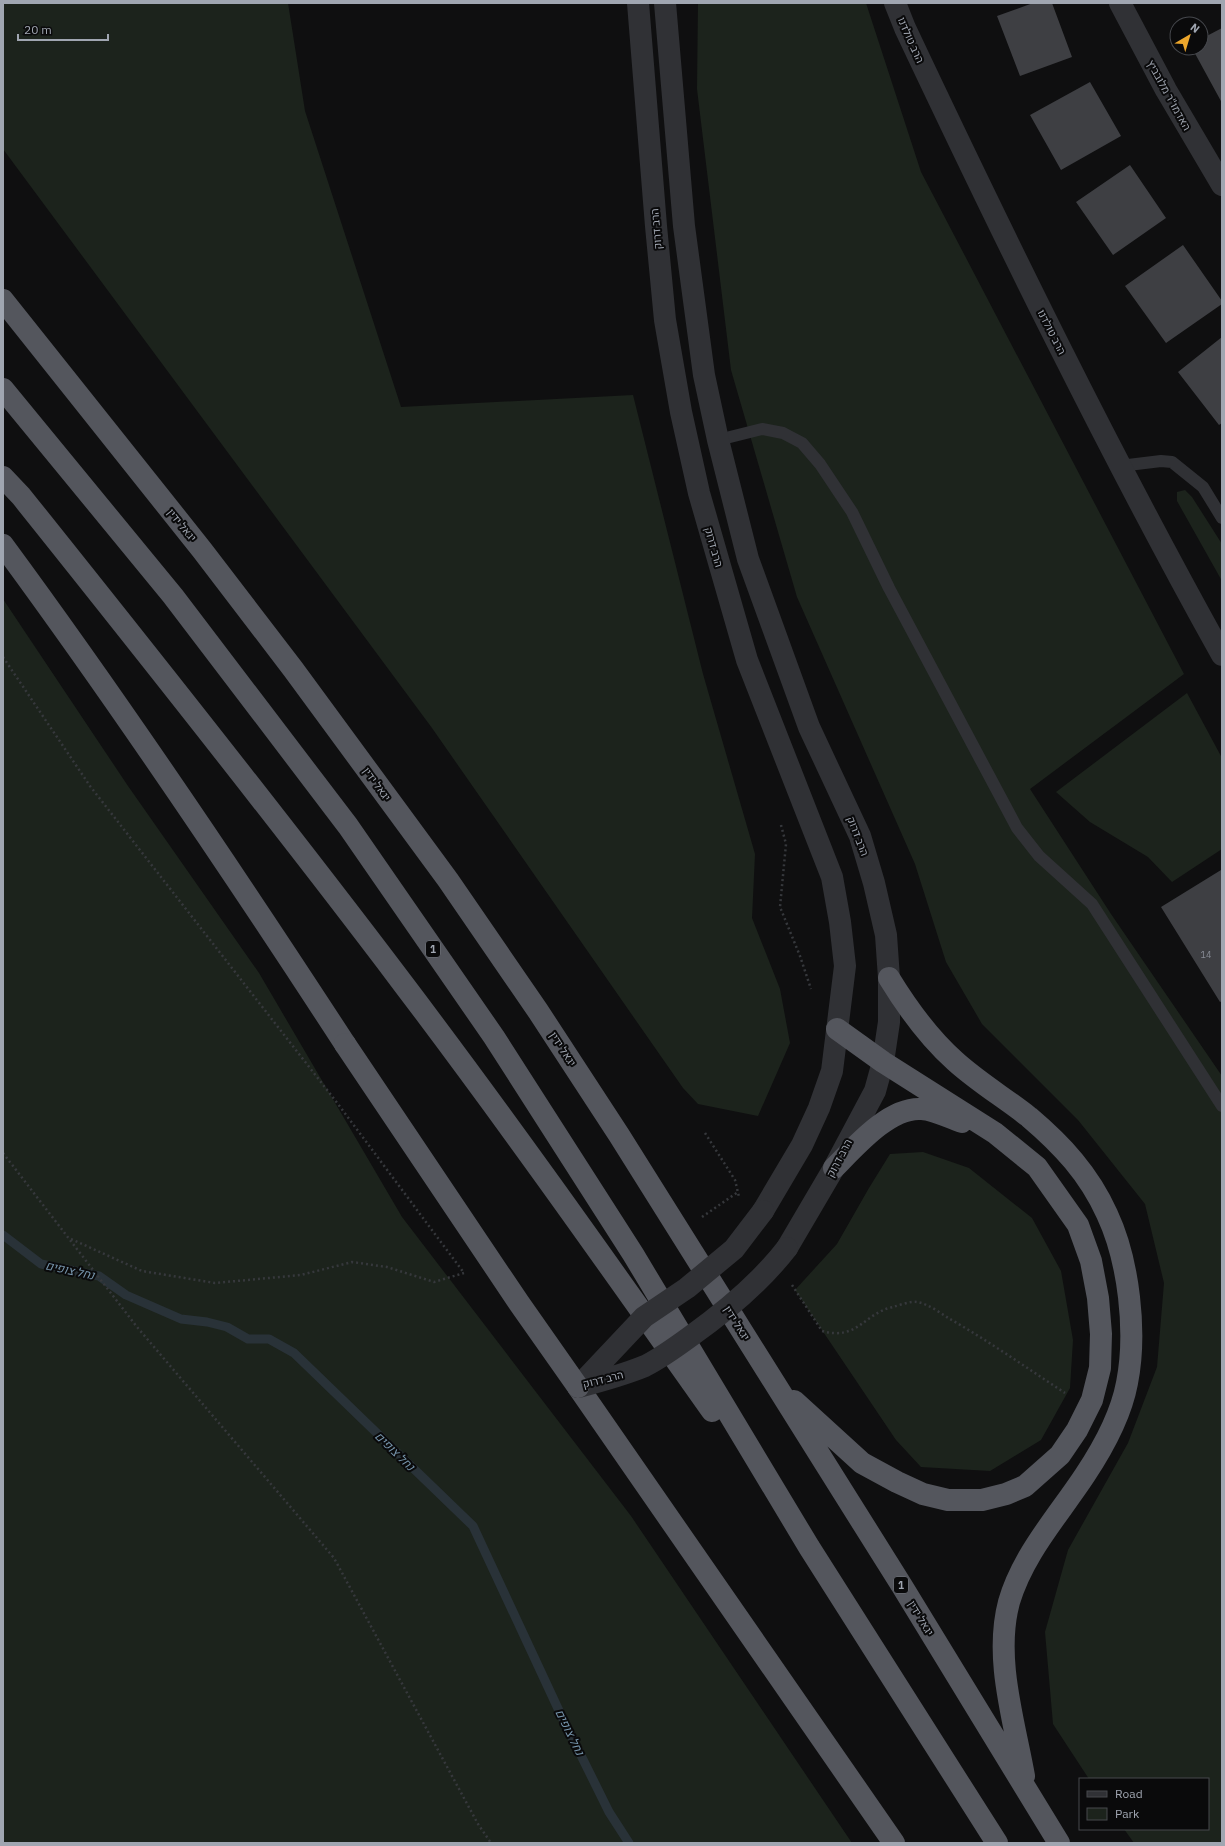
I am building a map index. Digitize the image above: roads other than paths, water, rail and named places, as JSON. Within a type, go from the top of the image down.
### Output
[{"type":"highway","name":"יגאל ידין","points":[[3,300],[207,556],[293,669],[448,880],[538,1011],[680,1232],[1059,1843]]},
{"type":"highway","name":"1","points":[[3,389],[173,596],[352,832],[494,1037],[633,1254],[809,1548],[998,1843]]},
{"type":"highway","points":[[3,477],[21,496],[215,739],[403,983],[556,1192],[809,1548]]},
{"type":"highway","points":[[3,545],[128,720],[253,902],[345,1044],[519,1303],[894,1843]]},
{"type":"highway","points":[[889,978],[908,1010],[934,1042],[985,1086],[1028,1116],[1067,1151],[1093,1186],[1108,1216],[1126,1280],[1131,1346],[1127,1384],[1114,1426],[1086,1474],[1046,1530],[1020,1572],[1009,1602],[1003,1634],[1003,1663],[1026,1790]]},
{"type":"highway","points":[[773,1381],[862,1463],[923,1494],[948,1500],[982,1500],[1006,1494],[1025,1486],[1060,1455],[1077,1430],[1092,1400],[1100,1368],[1101,1334],[1098,1298],[1091,1262],[1078,1225],[1037,1167],[995,1133],[883,1062],[837,1029]]},
{"type":"highway","points":[[834,1168],[870,1132],[900,1113],[921,1108],[995,1133]]},
{"type":"street","name":"הרב דרוק","points":[[578,1386],[644,1317],[687,1288],[734,1249],[763,1211],[802,1145],[819,1108],[832,1071],[845,966],[840,922],[832,877],[747,660],[699,493],[680,412],[666,320],[656,226],[638,3]]},
{"type":"street","name":"הרב דרוק","points":[[578,1386],[623,1375],[646,1365],[671,1351],[703,1328],[749,1289],[772,1267],[787,1248],[834,1168],[875,1091],[883,1062],[889,1022],[889,978],[886,935],[874,883],[860,836],[809,727],[778,647],[748,559],[718,440],[704,375],[685,234],[665,3]]},
{"type":"street","name":"הרב טולדנו","points":[[895,3],[911,42],[1014,255],[1120,466],[1222,655]]},
{"type":"street","name":"האדמו\"ר מלובביץ","points":[[1120,3],[1166,90],[1222,185]]},
{"type":"lane","points":[[718,440],[762,430],[783,433],[802,443],[820,464],[852,512],[889,588],[1017,828],[1040,856],[1092,904],[1222,1106]]},
{"type":"lane","points":[[1120,466],[1161,461],[1172,462],[1203,488],[1222,518]]},
{"type":"waterway","name":"נחל צופים","points":[[3,1235],[41,1264],[99,1276],[126,1295],[181,1319],[207,1322],[227,1327],[248,1339],[269,1339],[294,1353],[473,1526],[561,1715],[609,1812],[629,1843]]}]
